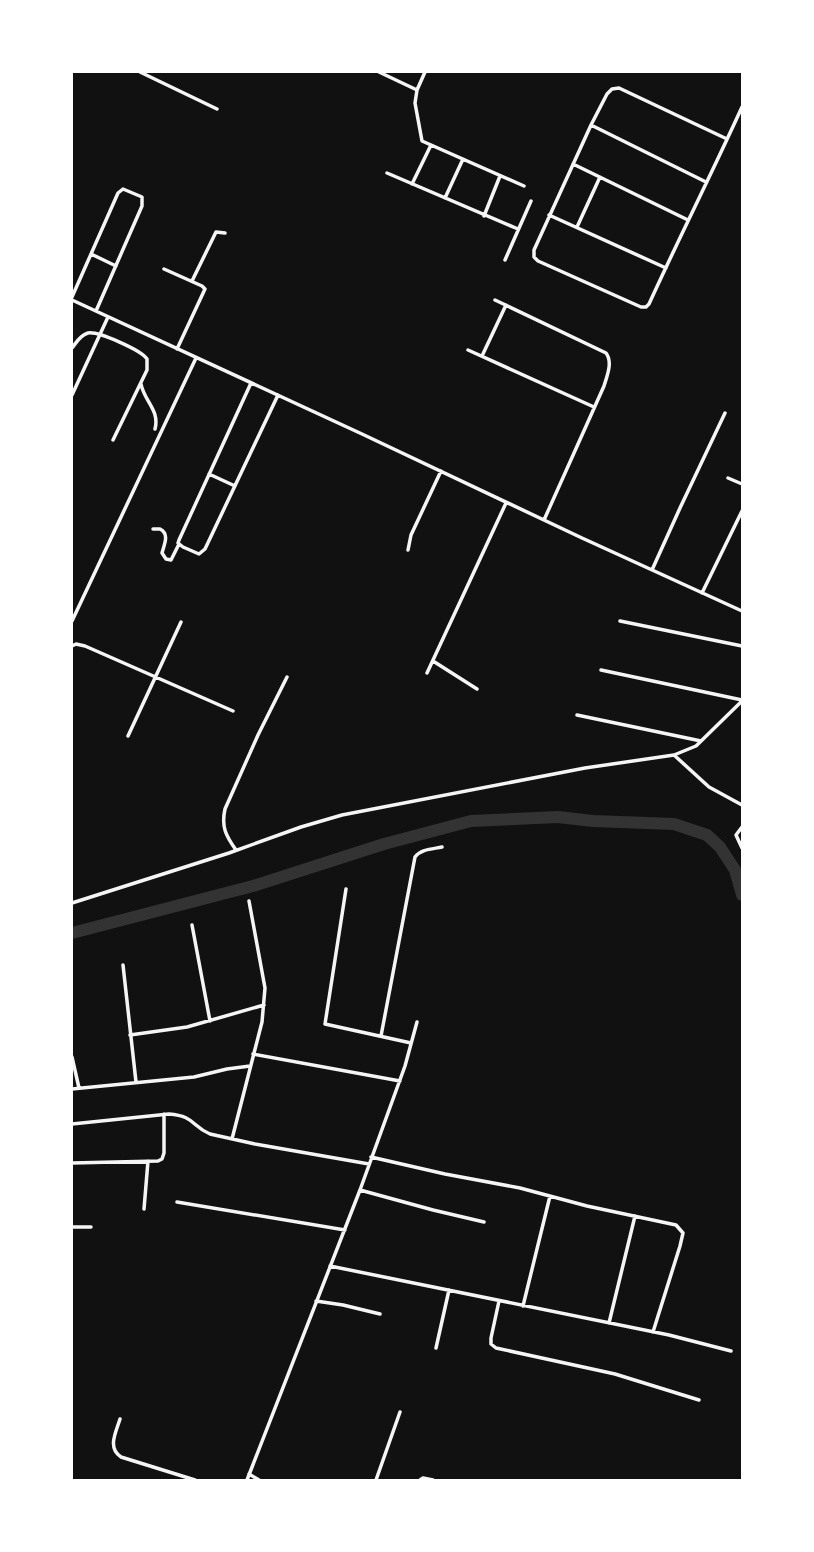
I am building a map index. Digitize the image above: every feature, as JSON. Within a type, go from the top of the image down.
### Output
[{"type":"street","points":[[140,72],[217,109]]},
{"type":"street","points":[[379,72],[417,90]]},
{"type":"street","points":[[425,72],[417,90],[415,103],[420,124],[420,138],[422,141],[524,186]]},
{"type":"street","points":[[727,139],[619,88],[612,89],[607,94],[591,125],[549,215],[534,250],[534,257],[544,264],[646,308],[706,182],[740,115],[742,107]]},
{"type":"street","points":[[591,125],[706,182]]},
{"type":"street","points":[[412,184],[431,145]]},
{"type":"street","points":[[445,198],[463,159]]},
{"type":"street","points":[[573,164],[688,220]]},
{"type":"street","points":[[387,173],[518,230]]},
{"type":"street","points":[[484,216],[500,176]]},
{"type":"street","points":[[577,227],[600,177]]},
{"type":"street","points":[[72,297],[118,193],[123,189],[142,197],[143,201],[96,312]]},
{"type":"street","points":[[505,260],[531,201]]},
{"type":"street","points":[[549,215],[666,268]]},
{"type":"street","points":[[192,281],[216,232],[225,233]]},
{"type":"street","points":[[91,254],[116,266]]},
{"type":"street","points":[[164,269],[192,281],[205,289],[177,349]]},
{"type":"street","points":[[72,300],[278,395],[506,503],[742,611]]},
{"type":"street","points":[[495,300],[608,354],[607,375],[544,520]]},
{"type":"street","points":[[482,356],[506,305]]},
{"type":"street","points":[[72,395],[108,317]]},
{"type":"street","points":[[72,348],[84,334],[94,333],[145,356],[148,364],[113,440]]},
{"type":"street","points":[[468,350],[594,407]]},
{"type":"street","points":[[72,621],[196,358]]},
{"type":"street","points":[[141,382],[144,394],[155,411],[155,429]]},
{"type":"street","points":[[153,528],[160,529],[165,533],[166,540],[162,553],[166,559],[171,560],[251,383]]},
{"type":"street","points":[[179,544],[199,554],[204,551],[278,395]]},
{"type":"street","points":[[652,570],[725,413]]},
{"type":"street","points":[[408,550],[411,535],[441,472]]},
{"type":"street","points":[[209,474],[235,486]]},
{"type":"street","points":[[728,478],[742,484]]},
{"type":"street","points":[[427,673],[506,503]]},
{"type":"street","points":[[702,593],[742,511]]},
{"type":"street","points":[[620,620],[742,646]]},
{"type":"street","points":[[128,736],[180,622]]},
{"type":"street","points":[[72,646],[76,644],[85,646],[233,711]]},
{"type":"street","points":[[433,661],[477,689]]},
{"type":"street","points":[[601,670],[742,700]]},
{"type":"street","points":[[236,850],[224,828],[223,820],[225,809],[258,735],[287,677]]},
{"type":"street","points":[[72,903],[236,850],[301,827],[342,815],[540,778],[585,768],[674,755],[696,746],[742,700]]},
{"type":"street","points":[[577,715],[701,741]]},
{"type":"street","points":[[674,755],[708,787],[742,805]]},
{"type":"street","points":[[742,827],[736,835],[742,848]]},
{"type":"street","points":[[381,1036],[415,857],[418,853],[442,847]]},
{"type":"street","points":[[346,889],[325,1024],[411,1043]]},
{"type":"street","points":[[232,1139],[262,1022],[264,1005],[265,988],[249,901]]},
{"type":"street","points":[[192,925],[210,1021]]},
{"type":"street","points":[[122,965],[136,1082]]},
{"type":"street","points":[[130,1035],[187,1027],[264,1005]]},
{"type":"street","points":[[247,1480],[360,1190],[400,1081],[417,1022]]},
{"type":"street","points":[[253,1054],[400,1081]]},
{"type":"street","points":[[72,1057],[78,1088]]},
{"type":"street","points":[[72,1089],[194,1076],[250,1066]]},
{"type":"street","points":[[72,1163],[148,1161],[162,1159],[164,1153],[164,1114]]},
{"type":"street","points":[[72,1124],[164,1114],[182,1115],[189,1118],[203,1131],[232,1139],[369,1164]]},
{"type":"street","points":[[371,1157],[550,1196],[676,1225],[681,1228],[682,1233],[680,1246],[653,1332]]},
{"type":"street","points":[[144,1209],[148,1161]]},
{"type":"street","points":[[360,1190],[484,1222]]},
{"type":"street","points":[[523,1306],[550,1196]]},
{"type":"street","points":[[177,1202],[345,1230]]},
{"type":"street","points":[[609,1323],[635,1216]]},
{"type":"street","points":[[72,1227],[91,1227]]},
{"type":"street","points":[[330,1266],[653,1332],[731,1351]]},
{"type":"street","points":[[436,1348],[449,1290]]},
{"type":"street","points":[[316,1301],[343,1305],[380,1314]]},
{"type":"street","points":[[499,1301],[491,1338],[491,1344],[496,1348],[615,1374],[699,1400]]},
{"type":"street","points":[[376,1480],[400,1412]]},
{"type":"street","points":[[120,1419],[114,1438],[113,1448],[116,1454],[121,1457],[195,1480]]},
{"type":"street","points":[[249,1474],[259,1480]]},
{"type":"street","points":[[420,1480],[423,1478],[432,1480]]},
{"type":"waterway","points":[[72,933],[253,886],[384,844],[471,821],[558,817],[593,821],[674,824],[707,835],[720,847],[735,870],[742,895]]}]
